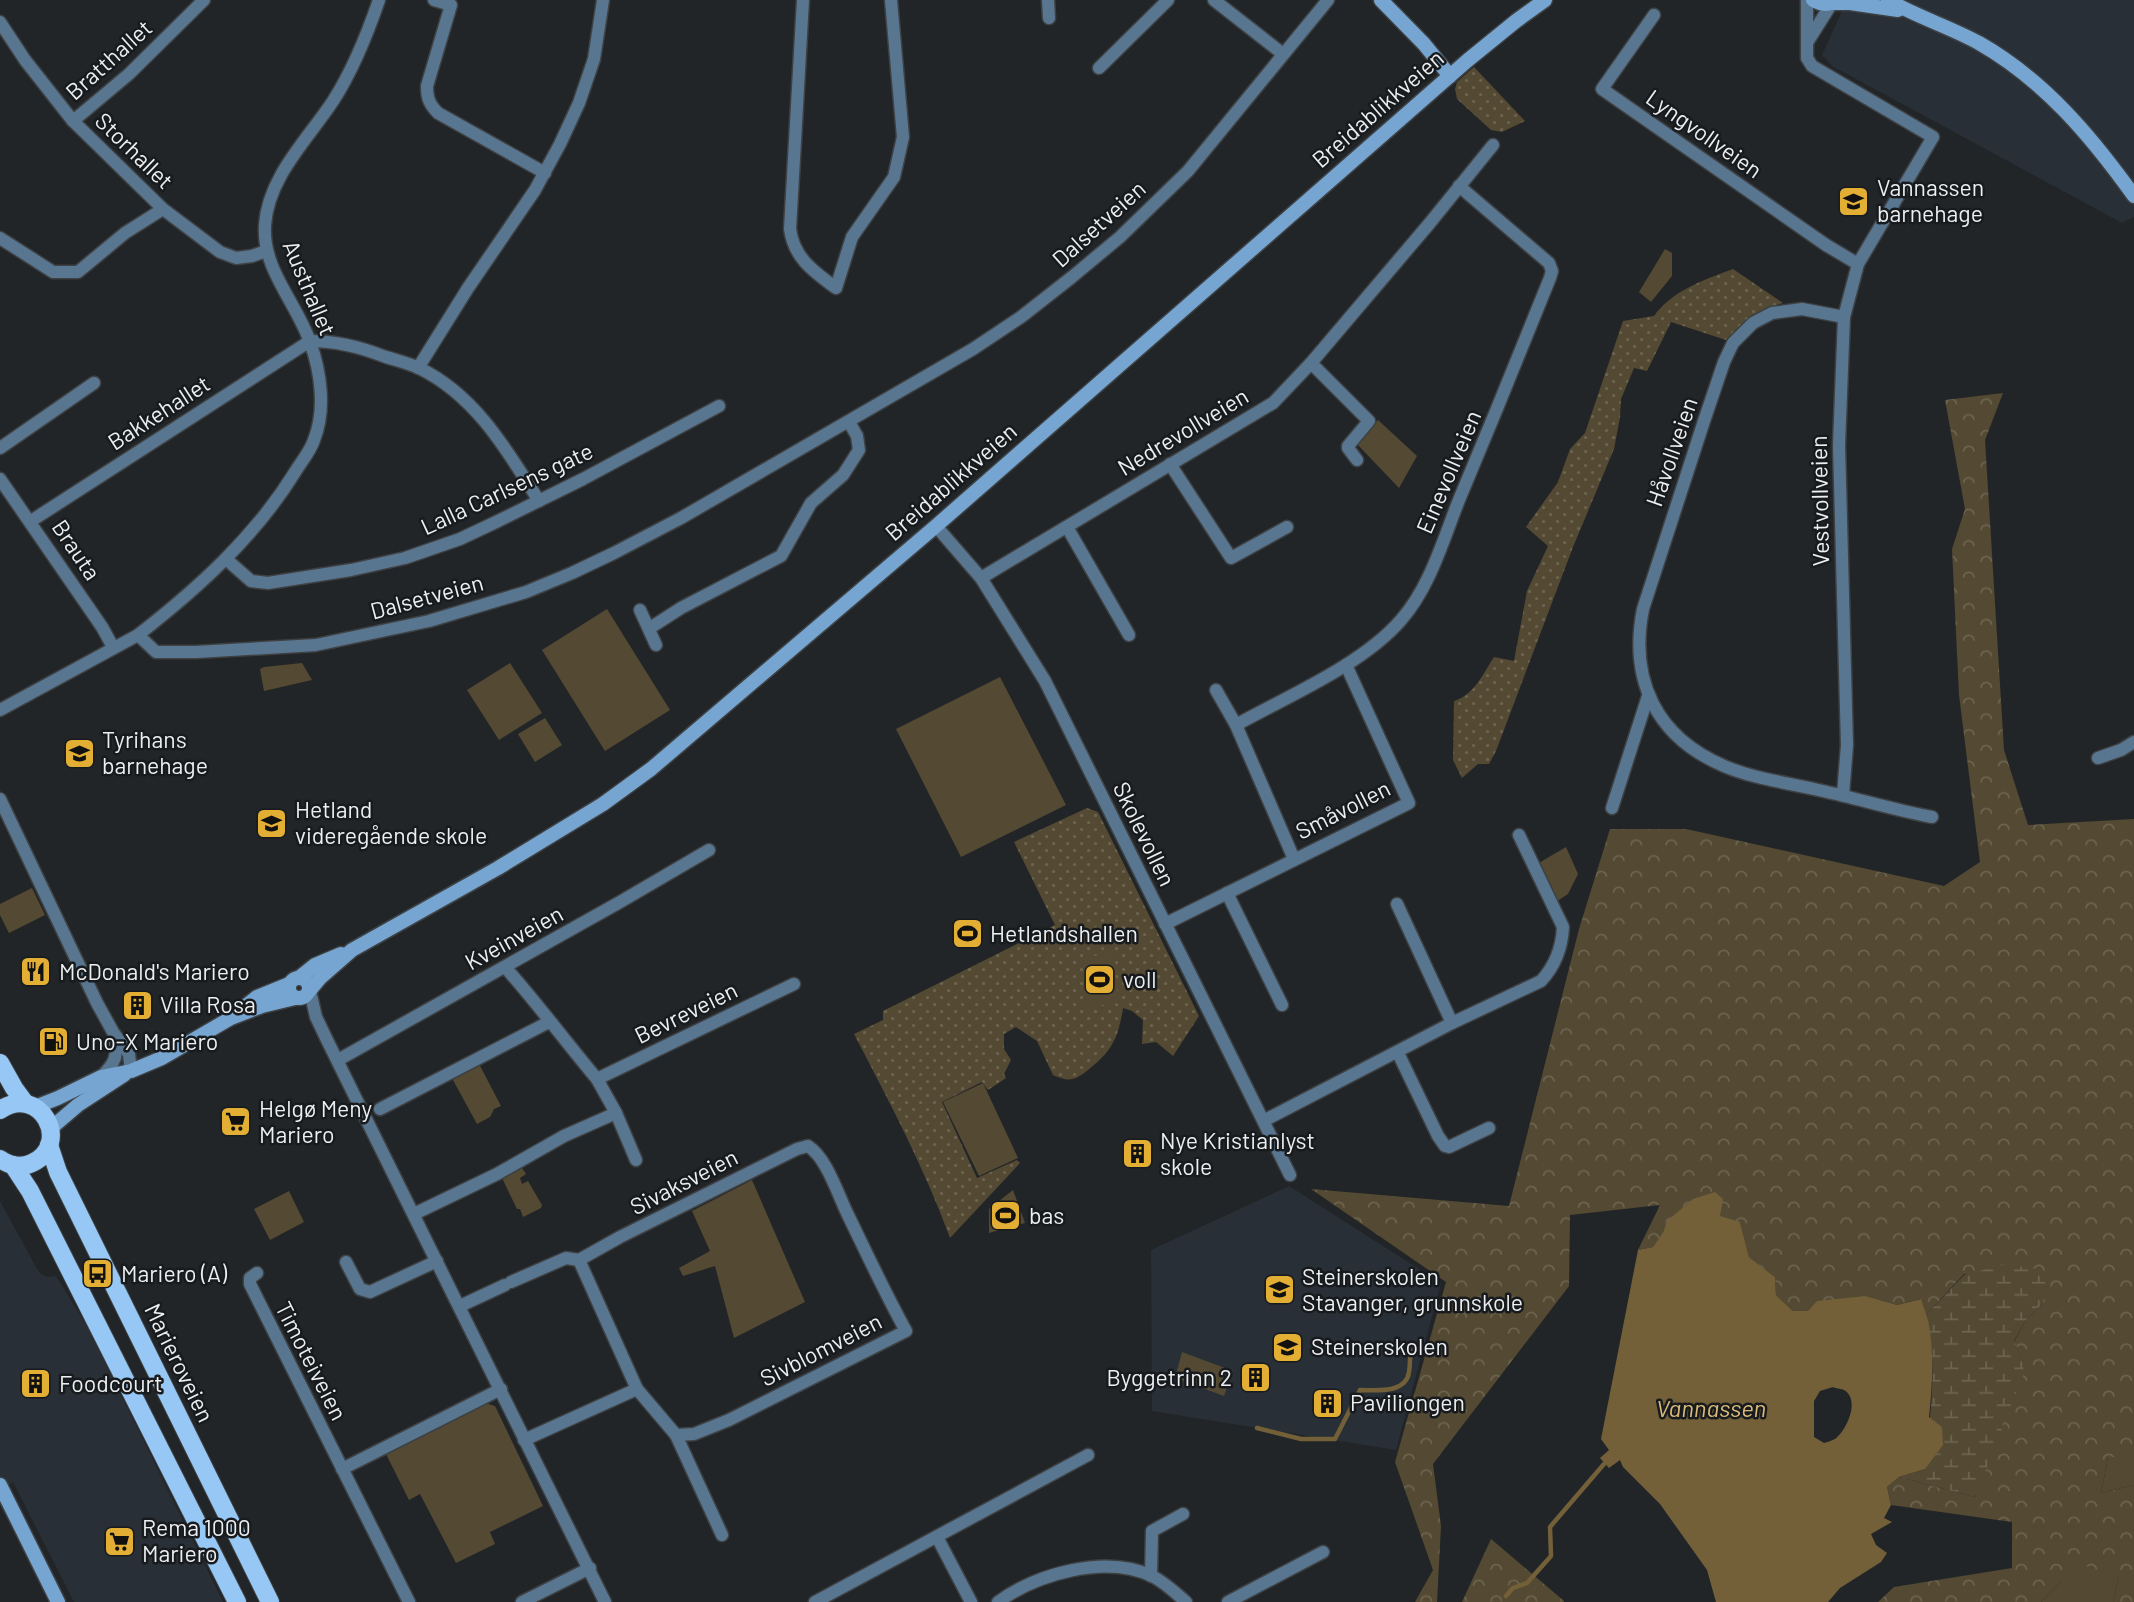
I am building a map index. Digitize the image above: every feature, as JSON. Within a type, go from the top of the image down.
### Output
[{"type":"main road","points":[[1381,0],[1450,76]]},
{"type":"main road","name":"Breidablikkveien","points":[[50,1137],[78,1104],[131,1071],[162,1058],[232,1018],[257,997],[295,989],[315,965],[352,950],[510,861],[603,804],[642,776],[936,526],[1450,76],[1545,0]]},
{"type":"main road","points":[[1813,0],[1823,4],[1850,2],[1908,11]]},
{"type":"main road","points":[[1888,0],[1981,44],[2042,87],[2077,121],[2134,195]]},
{"type":"main road","name":"Breidablikkveien","points":[[310,990],[352,950]]},
{"type":"main road","points":[[295,989],[306,979],[310,990]]},
{"type":"main road","name":"Marieroveien","points":[[0,1063],[14,1088],[43,1114],[58,1172],[270,1602]]},
{"type":"main road","name":"Breidablikkveien","points":[[30,1105],[58,1098],[100,1077],[131,1071]]},
{"type":"main road","points":[[0,1110],[9,1104],[30,1105]]},
{"type":"main road","points":[[4,1162],[27,1165],[34,1162],[43,1155],[50,1137]]},
{"type":"main road","points":[[4,1162],[30,1191],[237,1602]]},
{"type":"main road","points":[[0,1485],[58,1602]]},
{"type":"street","name":"Bratthallet","points":[[73,121],[129,74],[204,0]]},
{"type":"street","name":"Austhallet","points":[[138,635],[226,559],[285,489],[314,440],[320,417],[321,394],[316,357],[302,320],[266,251],[265,223],[273,193],[286,166],[334,99],[361,48],[379,0]]},
{"type":"street","points":[[434,0],[451,2],[427,86],[430,105],[438,113],[545,173]]},
{"type":"street","points":[[418,368],[545,173],[579,103],[594,59],[603,0]]},
{"type":"street","points":[[803,0],[790,229],[796,253],[816,274],[836,288],[852,237],[894,177],[903,137],[891,0]]},
{"type":"street","points":[[1048,0],[1049,18]]},
{"type":"street","points":[[1099,68],[1168,0]]},
{"type":"street","points":[[1214,0],[1283,54]]},
{"type":"street","name":"Dalsetveien","points":[[138,635],[156,652],[316,645],[429,621],[526,592],[614,553],[849,422],[965,354],[1021,317],[1110,245],[1188,171],[1328,0]]},
{"type":"street","points":[[1806,44],[1807,0]]},
{"type":"street","points":[[1806,44],[1834,2]]},
{"type":"street","name":"Lyngvollveien","points":[[1654,15],[1602,89],[1826,245],[1858,264]]},
{"type":"street","name":"Storhallet","points":[[1,27],[73,121],[163,209],[220,252],[236,258],[266,251]]},
{"type":"street","name":"Vestvollveien","points":[[1806,44],[1807,58],[1822,74],[1933,137],[1858,264],[1844,317],[1839,432],[1847,745],[1843,796]]},
{"type":"street","name":"Nedrevollveien","points":[[981,578],[1273,403],[1311,363],[1493,145]]},
{"type":"street","name":"Einevollveien","points":[[1236,725],[1346,664],[1382,638],[1401,620],[1416,598],[1440,548],[1552,271],[1549,263],[1460,186]]},
{"type":"street","points":[[0,238],[53,272],[78,272],[132,228],[163,209]]},
{"type":"street","name":"Håvollveien","points":[[1843,796],[1738,771],[1712,760],[1690,746],[1665,723],[1648,696],[1640,663],[1638,635],[1643,609],[1708,409],[1733,343],[1753,323],[1773,313],[1802,309],[1844,317]]},
{"type":"street","points":[[310,341],[356,347],[418,368],[461,396],[482,417],[507,450],[539,501]]},
{"type":"street","name":"Bakkehallet","points":[[31,521],[310,341]]},
{"type":"street","points":[[1311,363],[1369,421],[1348,446],[1357,460]]},
{"type":"street","points":[[0,448],[94,383]]},
{"type":"street","name":"Lalla Carlsens gate","points":[[226,559],[251,582],[268,583],[351,570],[429,551],[539,501],[719,406]]},
{"type":"street","points":[[650,628],[681,608],[781,556],[811,503],[843,475],[859,450],[857,436],[849,422]]},
{"type":"street","points":[[1170,464],[1231,558],[1287,527]]},
{"type":"street","name":"Brauta","points":[[0,479],[102,626],[113,648]]},
{"type":"street","name":"Skolevollen","points":[[936,526],[981,578],[1045,681],[1290,1175]]},
{"type":"street","points":[[1067,527],[1129,635]]},
{"type":"street","points":[[640,610],[656,645]]},
{"type":"street","points":[[0,710],[138,635]]},
{"type":"street","name":"Småvollen","points":[[1165,924],[1409,803],[1346,664]]},
{"type":"street","points":[[1216,690],[1236,725],[1294,859]]},
{"type":"street","points":[[1612,808],[1648,696]]},
{"type":"street","points":[[2098,758],[2134,742]]},
{"type":"street","points":[[1843,796],[1932,817]]},
{"type":"street","points":[[0,799],[97,1003],[129,1054],[131,1071]]},
{"type":"street","points":[[1265,1120],[1452,1023],[1541,981],[1552,969],[1563,927],[1519,835]]},
{"type":"street","name":"Kveinveien","points":[[338,1060],[709,850]]},
{"type":"street","points":[[1227,893],[1282,1006]]},
{"type":"street","points":[[1397,904],[1452,1023]]},
{"type":"street","points":[[505,967],[597,1079],[616,1113],[636,1160]]},
{"type":"street","name":"Bevreveien","points":[[597,1079],[794,984]]},
{"type":"street","points":[[295,989],[316,1017],[338,1060],[605,1602]]},
{"type":"street","points":[[310,990],[316,1017]]},
{"type":"street","points":[[380,1109],[549,1022]]},
{"type":"street","points":[[100,1077],[114,1064],[117,1049],[113,1032]]},
{"type":"street","points":[[1398,1053],[1445,1146],[1449,1147],[1489,1128]]},
{"type":"street","points":[[414,1214],[497,1174],[564,1136],[616,1113]]},
{"type":"street","name":"Sivaksveien","points":[[460,1306],[566,1258],[579,1260],[620,1237],[808,1146]]},
{"type":"street","name":"Sivblomveien","points":[[676,1434],[694,1434],[729,1420],[906,1331],[830,1176],[814,1149],[808,1146]]},
{"type":"street","points":[[579,1260],[637,1390],[676,1434],[722,1535]]},
{"type":"street","points":[[346,1262],[360,1289],[370,1292],[437,1261]]},
{"type":"street","name":"Timoteiveien","points":[[257,1273],[250,1278],[250,1284],[409,1602]]},
{"type":"street","points":[[342,1469],[501,1389]]},
{"type":"street","points":[[524,1440],[637,1390]]},
{"type":"street","points":[[815,1602],[1088,1455]]},
{"type":"street","points":[[1151,1576],[1152,1531],[1183,1514]]},
{"type":"street","points":[[937,1537],[971,1602]]},
{"type":"street","points":[[1228,1602],[1324,1552]]},
{"type":"street","points":[[998,1602],[1020,1587],[1041,1578],[1088,1568],[1111,1567],[1151,1576],[1186,1602]]},
{"type":"street","points":[[522,1602],[590,1568]]},
{"type":"shaded area","points":[[1847,0],[2134,0],[2134,217],[2122,223],[1832,66],[1822,55]]},
{"type":"shaded area","name":"Steinerskolen","points":[[1289,1186],[1441,1283],[1396,1450],[1152,1411],[1151,1250]]},
{"type":"shaded area","points":[[0,1201],[37,1269],[47,1277],[56,1276],[87,1326],[223,1602],[74,1602],[13,1482],[0,1493]]},
{"type":"green space","points":[[1474,67],[1525,121],[1502,132],[1491,130],[1457,99],[1457,82]]},
{"type":"green space","points":[[1665,249],[1672,253],[1672,276],[1651,302],[1639,292]]},
{"type":"green space","points":[[1733,269],[1783,303],[1752,317],[1726,340],[1671,322],[1647,371],[1634,368],[1621,399],[1614,449],[1573,547],[1496,751],[1489,764],[1478,764],[1462,778],[1453,760],[1454,701],[1473,689],[1494,657],[1514,661],[1527,591],[1548,546],[1526,527],[1558,482],[1570,449],[1585,433],[1623,321],[1654,316],[1670,299],[1680,293]]},
{"type":"green space","points":[[2003,393],[1985,440],[2004,750],[2028,825],[2134,819],[2134,1457],[2108,1457],[2101,1493],[2134,1485],[2134,1602],[2113,1602],[2119,1577],[2060,1582],[2041,1602],[1878,1602],[1894,1587],[2012,1568],[2012,1522],[1891,1505],[1887,1487],[1899,1477],[1975,1497],[2022,1357],[2014,1342],[2026,1320],[2043,1303],[1964,1274],[1926,1315],[1920,1299],[1897,1305],[1866,1296],[1808,1311],[1793,1311],[1776,1295],[1775,1277],[1749,1257],[1740,1222],[1667,1221],[1653,1247],[1638,1250],[1660,1205],[1570,1215],[1569,1286],[1433,1464],[1441,1526],[1437,1602],[1415,1602],[1433,1570],[1395,1462],[1446,1282],[1311,1189],[1509,1206],[1579,929],[1610,829],[1686,829],[1944,886],[1980,862],[1959,695],[1952,549],[1965,509],[1945,400]]},
{"type":"green space","points":[[1378,420],[1417,456],[1399,488],[1357,444]]},
{"type":"green space","points":[[607,609],[670,710],[605,751],[542,650]]},
{"type":"green space","points":[[302,663],[312,680],[264,691],[260,669]]},
{"type":"green space","points":[[510,663],[542,713],[499,740],[467,690]]},
{"type":"green space","points":[[1000,677],[1066,805],[961,857],[896,729]]},
{"type":"green space","points":[[545,718],[562,745],[535,762],[518,734]]},
{"type":"green space","points":[[1087,808],[1098,812],[1199,1016],[1173,1056],[1156,1042],[1142,1044],[1143,1020],[1123,1008],[1113,1044],[1088,1070],[1071,1079],[1053,1075],[1037,1041],[1016,1027],[1004,1034],[1004,1049],[1011,1060],[1004,1074],[1006,1078],[988,1090],[982,1082],[942,1102],[977,1178],[1017,1160],[1020,1163],[950,1238],[893,1109],[854,1034],[883,1020],[883,1011],[1055,925],[1014,842]]},
{"type":"green space","points":[[1566,847],[1578,874],[1568,894],[1556,902],[1537,864]]},
{"type":"green space","points":[[32,888],[45,915],[9,933],[0,915],[0,904]]},
{"type":"green space","name":"voll","points":[[1113,954],[1119,1003],[1087,1007],[1082,957]]},
{"type":"green space","points":[[478,1062],[501,1106],[494,1109],[490,1117],[477,1124],[453,1080],[461,1070]]},
{"type":"green space","points":[[983,1083],[1018,1158],[979,1176],[943,1102]]},
{"type":"green space","points":[[520,1165],[526,1174],[520,1178],[522,1184],[528,1181],[542,1205],[523,1217],[502,1178]]},
{"type":"green space","points":[[752,1180],[805,1302],[734,1338],[715,1266],[683,1276],[679,1268],[710,1251],[692,1211]]},
{"type":"green space","name":"bas","points":[[1013,1190],[1025,1223],[989,1233],[989,1209]]},
{"type":"green space","points":[[289,1191],[304,1222],[270,1240],[254,1209]]},
{"type":"green space","points":[[2007,1264],[2042,1270],[2046,1286],[2043,1303],[2026,1320],[2014,1341],[2022,1357],[2024,1373],[1975,1497],[1899,1477],[1925,1469],[1932,1373],[1926,1315],[1964,1275]]},
{"type":"green space","points":[[1182,1352],[1233,1371],[1224,1396],[1175,1378]]},
{"type":"green space","points":[[485,1403],[495,1406],[543,1506],[490,1532],[495,1544],[456,1563],[420,1494],[409,1500],[385,1452]]},
{"type":"green space","points":[[2108,1457],[2134,1457],[2134,1485],[2101,1493]]},
{"type":"green space","points":[[1491,1539],[1564,1601],[1564,1602],[1462,1602]]},
{"type":"green space","points":[[2074,1562],[2119,1577],[2113,1602],[2041,1602]]},
{"type":"water","name":"Vannassen","points":[[1715,1192],[1723,1199],[1720,1216],[1740,1222],[1749,1257],[1775,1277],[1776,1295],[1793,1311],[1808,1311],[1817,1301],[1866,1296],[1897,1305],[1921,1299],[1929,1327],[1932,1352],[1929,1417],[1942,1427],[1943,1445],[1925,1469],[1899,1477],[1887,1487],[1891,1505],[1884,1518],[1892,1522],[1871,1534],[1876,1545],[1887,1553],[1881,1562],[1840,1588],[1828,1602],[1716,1602],[1707,1570],[1660,1504],[1623,1467],[1620,1460],[1609,1468],[1600,1458],[1609,1450],[1601,1439],[1638,1250],[1653,1247],[1667,1221],[1693,1199]],"holes":[[[1833,1387],[1849,1395],[1852,1408],[1839,1435],[1824,1443],[1814,1437],[1814,1401],[1820,1391]]]},
{"type":"waterway","points":[[1257,1428],[1301,1439],[1335,1439],[1360,1390],[1389,1389],[1407,1379],[1413,1350]]},
{"type":"waterway","points":[[1506,1596],[1513,1588],[1527,1583],[1551,1556],[1550,1527],[1604,1464]]},
{"type":"place","name":"Vannassen barnehage","points":[[1854,201]]},
{"type":"place","name":"Tyrihans barnehage","points":[[79,753]]},
{"type":"place","name":"Hetland videregående skole","points":[[272,823]]},
{"type":"place","name":"Hetlandshallen","points":[[967,934]]},
{"type":"place","name":"McDonald's Mariero","points":[[36,972]]},
{"type":"place","name":"voll","points":[[1100,980]]},
{"type":"place","name":"Villa Rosa","points":[[137,1005]]},
{"type":"place","name":"Uno-X Mariero","points":[[53,1042]]},
{"type":"place","name":"Helgø Meny Mariero","points":[[236,1122]]},
{"type":"place","name":"Nye Kristianlyst skole","points":[[1137,1154]]},
{"type":"place","name":"bas","points":[[1006,1216]]},
{"type":"place","name":"Mariero (A)","points":[[98,1274]]},
{"type":"place","name":"Steinerskolen Stavanger, grunnskole","points":[[1279,1290]]},
{"type":"place","name":"Steinerskolen","points":[[1288,1347]]},
{"type":"place","name":"Byggetrinn 2","points":[[1255,1378]]},
{"type":"place","name":"Foodcourt","points":[[36,1384]]},
{"type":"place","name":"Paviliongen","points":[[1327,1403]]},
{"type":"place","name":"Rema 1000 Mariero","points":[[119,1541]]}]
